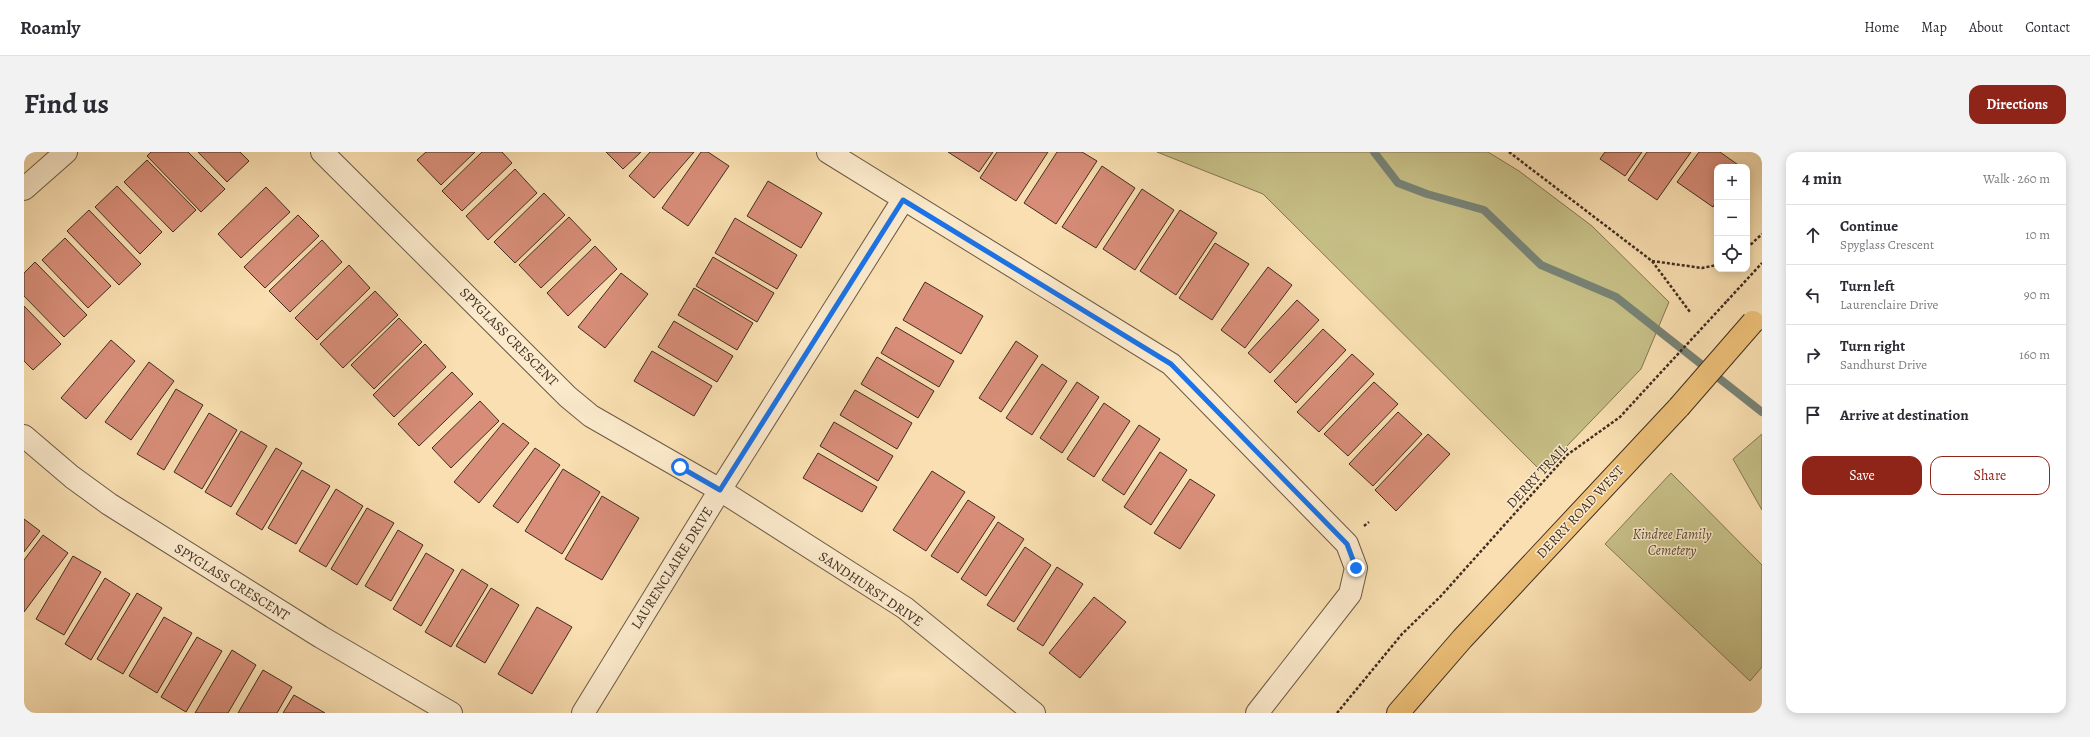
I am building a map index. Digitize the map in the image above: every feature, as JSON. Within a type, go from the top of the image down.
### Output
[{"type":"main road","name":"DERRY ROAD WEST","points":[[1398,713],[1462,638],[1679,407],[1757,317]]},
{"type":"street","points":[[24,189],[66,152]]},
{"type":"street","name":"SPYGLASS CRESCENT","points":[[322,152],[563,391],[591,416],[720,490]]},
{"type":"street","points":[[828,152],[903,200],[1171,364],[1347,544],[1356,568],[1350,594],[1257,713]]},
{"type":"street","name":"LAURENCLAIRE DRIVE","points":[[583,713],[720,490],[903,200]]},
{"type":"street","name":"SPYGLASS CRESCENT","points":[[24,436],[72,477],[109,504],[321,637],[451,713]]},
{"type":"street","name":"SANDHURST DRIVE","points":[[720,490],[904,608],[1034,713]]},
{"type":"path","points":[[1509,152],[1652,261],[1690,312]]},
{"type":"path","points":[[1750,245],[1762,234]]},
{"type":"path","points":[[1652,261],[1702,268],[1714,266]]},
{"type":"path","name":"DERRY TRAIL","points":[[1337,713],[1402,634],[1440,597],[1567,455],[1620,417],[1762,262]]},
{"type":"green space","points":[[1157,152],[1488,152],[1519,171],[1592,226],[1669,302],[1641,369],[1542,472],[1263,194]]},
{"type":"green space","points":[[1762,434],[1762,510],[1733,459]]},
{"type":"green space","name":"Kindree Family Cemetery","points":[[1671,473],[1762,565],[1762,667],[1750,681],[1605,544]]},
{"type":"building","points":[[151,152],[188,152],[225,189],[201,212],[147,156]]},
{"type":"building","points":[[198,152],[240,152],[249,161],[227,182]]},
{"type":"building","points":[[426,152],[475,152],[441,185],[417,160]]},
{"type":"building","points":[[482,152],[502,152],[512,163],[462,211],[442,191]]},
{"type":"building","points":[[606,152],[641,152],[623,169]]},
{"type":"building","points":[[650,152],[694,152],[654,198],[629,176]]},
{"type":"building","points":[[701,152],[708,152],[729,166],[688,226],[662,208]]},
{"type":"building","points":[[948,152],[993,152],[979,172]]},
{"type":"building","points":[[997,152],[1048,152],[1016,201],[980,178]]},
{"type":"building","points":[[1057,152],[1082,152],[1097,161],[1056,224],[1024,203]]},
{"type":"building","points":[[1605,152],[1642,152],[1625,176],[1600,159]]},
{"type":"building","points":[[1647,152],[1691,152],[1657,200],[1628,180]]},
{"type":"building","points":[[1699,152],[1720,152],[1737,164],[1714,164],[1713,207],[1677,182]]},
{"type":"building","points":[[147,160],[196,210],[173,232],[124,182]]},
{"type":"building","points":[[1102,166],[1135,188],[1096,248],[1062,227]]},
{"type":"building","points":[[515,169],[537,193],[488,240],[466,216]]},
{"type":"building","points":[[768,181],[822,213],[801,248],[747,216]]},
{"type":"building","points":[[117,186],[162,232],[140,254],[95,207]]},
{"type":"building","points":[[266,187],[290,212],[241,258],[218,234]]},
{"type":"building","points":[[1142,189],[1174,210],[1135,270],[1103,249]]},
{"type":"building","points":[[544,193],[565,215],[515,263],[494,242]]},
{"type":"building","points":[[89,210],[141,264],[119,285],[67,231]]},
{"type":"building","points":[[1180,210],[1217,233],[1176,295],[1140,271]]},
{"type":"building","points":[[298,215],[319,236],[265,288],[244,267]]},
{"type":"building","points":[[569,217],[591,240],[541,288],[519,265]]},
{"type":"building","points":[[735,218],[797,255],[777,289],[715,253]]},
{"type":"building","points":[[65,238],[111,286],[88,308],[42,260]]},
{"type":"building","points":[[322,240],[342,262],[290,312],[269,291]]},
{"type":"building","points":[[1215,243],[1249,264],[1212,320],[1179,298]]},
{"type":"building","points":[[595,246],[617,269],[568,316],[547,293]]},
{"type":"building","points":[[713,257],[774,293],[757,322],[696,286]]},
{"type":"building","points":[[35,262],[87,315],[64,337],[24,296],[24,273]]},
{"type":"building","points":[[349,265],[370,288],[317,340],[295,318]]},
{"type":"building","points":[[1268,267],[1292,285],[1245,348],[1221,330]]},
{"type":"building","points":[[621,273],[648,294],[605,348],[578,327]]},
{"type":"building","points":[[925,282],[983,316],[961,354],[903,320]]},
{"type":"building","points":[[694,288],[753,323],[737,350],[678,315]]},
{"type":"building","points":[[375,291],[398,315],[343,368],[320,344]]},
{"type":"building","points":[[1297,300],[1319,320],[1270,373],[1248,353]]},
{"type":"building","points":[[24,306],[61,344],[33,370],[24,361]]},
{"type":"building","points":[[399,318],[422,342],[374,389],[351,365]]},
{"type":"building","points":[[674,321],[733,356],[717,382],[658,347]]},
{"type":"building","points":[[896,327],[954,361],[939,387],[881,353]]},
{"type":"building","points":[[1323,329],[1346,350],[1296,403],[1274,381]]},
{"type":"building","points":[[111,340],[135,361],[86,419],[61,398]]},
{"type":"building","points":[[1016,341],[1038,356],[1001,412],[979,398]]},
{"type":"building","points":[[425,344],[446,367],[394,417],[373,395]]},
{"type":"building","points":[[652,351],[712,386],[694,416],[634,381]]},
{"type":"building","points":[[1352,354],[1374,374],[1319,432],[1297,412]]},
{"type":"building","points":[[877,357],[934,391],[918,418],[861,384]]},
{"type":"building","points":[[149,362],[174,381],[131,440],[105,422]]},
{"type":"building","points":[[1042,364],[1067,381],[1032,435],[1006,418]]},
{"type":"building","points":[[452,372],[473,394],[419,446],[398,424]]},
{"type":"building","points":[[1077,382],[1099,397],[1062,453],[1040,438]]},
{"type":"building","points":[[1374,382],[1398,404],[1348,456],[1324,434]]},
{"type":"building","points":[[176,389],[203,405],[164,470],[137,454]]},
{"type":"building","points":[[855,390],[912,423],[897,449],[840,415]]},
{"type":"building","points":[[480,401],[499,421],[451,468],[432,448]]},
{"type":"building","points":[[1104,403],[1130,421],[1094,477],[1067,459]]},
{"type":"building","points":[[1398,412],[1422,434],[1373,486],[1349,464]]},
{"type":"building","points":[[209,413],[237,430],[202,489],[174,472]]},
{"type":"building","points":[[834,422],[893,456],[878,481],[820,446]]},
{"type":"building","points":[[503,423],[529,443],[479,503],[454,482]]},
{"type":"building","points":[[1139,425],[1160,439],[1124,495],[1102,480]]},
{"type":"building","points":[[241,431],[267,446],[231,507],[205,492]]},
{"type":"building","points":[[1428,434],[1450,454],[1396,511],[1375,490]]},
{"type":"building","points":[[276,448],[302,463],[262,530],[236,514]]},
{"type":"building","points":[[535,448],[560,465],[518,523],[493,506]]},
{"type":"building","points":[[1160,452],[1187,470],[1151,525],[1124,507]]},
{"type":"building","points":[[818,453],[877,487],[862,512],[803,478]]},
{"type":"building","points":[[563,469],[600,492],[562,554],[525,531]]},
{"type":"building","points":[[302,470],[330,486],[296,544],[268,528]]},
{"type":"building","points":[[932,471],[965,492],[926,551],[893,530]]},
{"type":"building","points":[[1190,479],[1215,495],[1180,549],[1154,533]]},
{"type":"building","points":[[336,489],[363,506],[326,567],[299,551]]},
{"type":"building","points":[[602,496],[639,518],[602,580],[565,559]]},
{"type":"building","points":[[968,500],[995,517],[958,573],[931,556]]},
{"type":"building","points":[[367,508],[394,523],[357,585],[331,569]]},
{"type":"building","points":[[24,519],[40,531],[24,552]]},
{"type":"building","points":[[998,522],[1024,539],[986,596],[961,579]]},
{"type":"building","points":[[398,530],[423,545],[391,601],[365,586]]},
{"type":"building","points":[[43,535],[68,553],[24,612],[24,560]]},
{"type":"building","points":[[1025,547],[1051,565],[1014,622],[987,605]]},
{"type":"building","points":[[426,553],[454,570],[421,626],[393,609]]},
{"type":"building","points":[[73,556],[101,572],[64,635],[36,619]]},
{"type":"building","points":[[1057,567],[1083,584],[1043,646],[1017,629]]},
{"type":"building","points":[[462,569],[488,585],[451,647],[425,632]]},
{"type":"building","points":[[105,578],[130,594],[91,660],[65,644]]},
{"type":"building","points":[[491,588],[519,605],[485,663],[456,646]]},
{"type":"building","points":[[137,593],[162,608],[123,674],[97,659]]},
{"type":"building","points":[[1094,597],[1126,622],[1080,678],[1049,653]]},
{"type":"building","points":[[537,607],[572,627],[532,694],[498,674]]},
{"type":"building","points":[[164,617],[192,633],[157,693],[129,676]]},
{"type":"building","points":[[197,637],[222,651],[186,712],[161,697]]},
{"type":"building","points":[[232,650],[256,665],[228,713],[195,713]]},
{"type":"building","points":[[263,670],[292,687],[277,713],[238,713]]},
{"type":"building","points":[[294,695],[325,713],[283,713]]},
{"type":"waterway","points":[[1374,152],[1398,183],[1427,194],[1484,210],[1541,265],[1616,297],[1762,412]]},
{"type":"route","points":[[680,467],[720,490],[903,200],[1171,364],[1347,544],[1356,568]]}]
